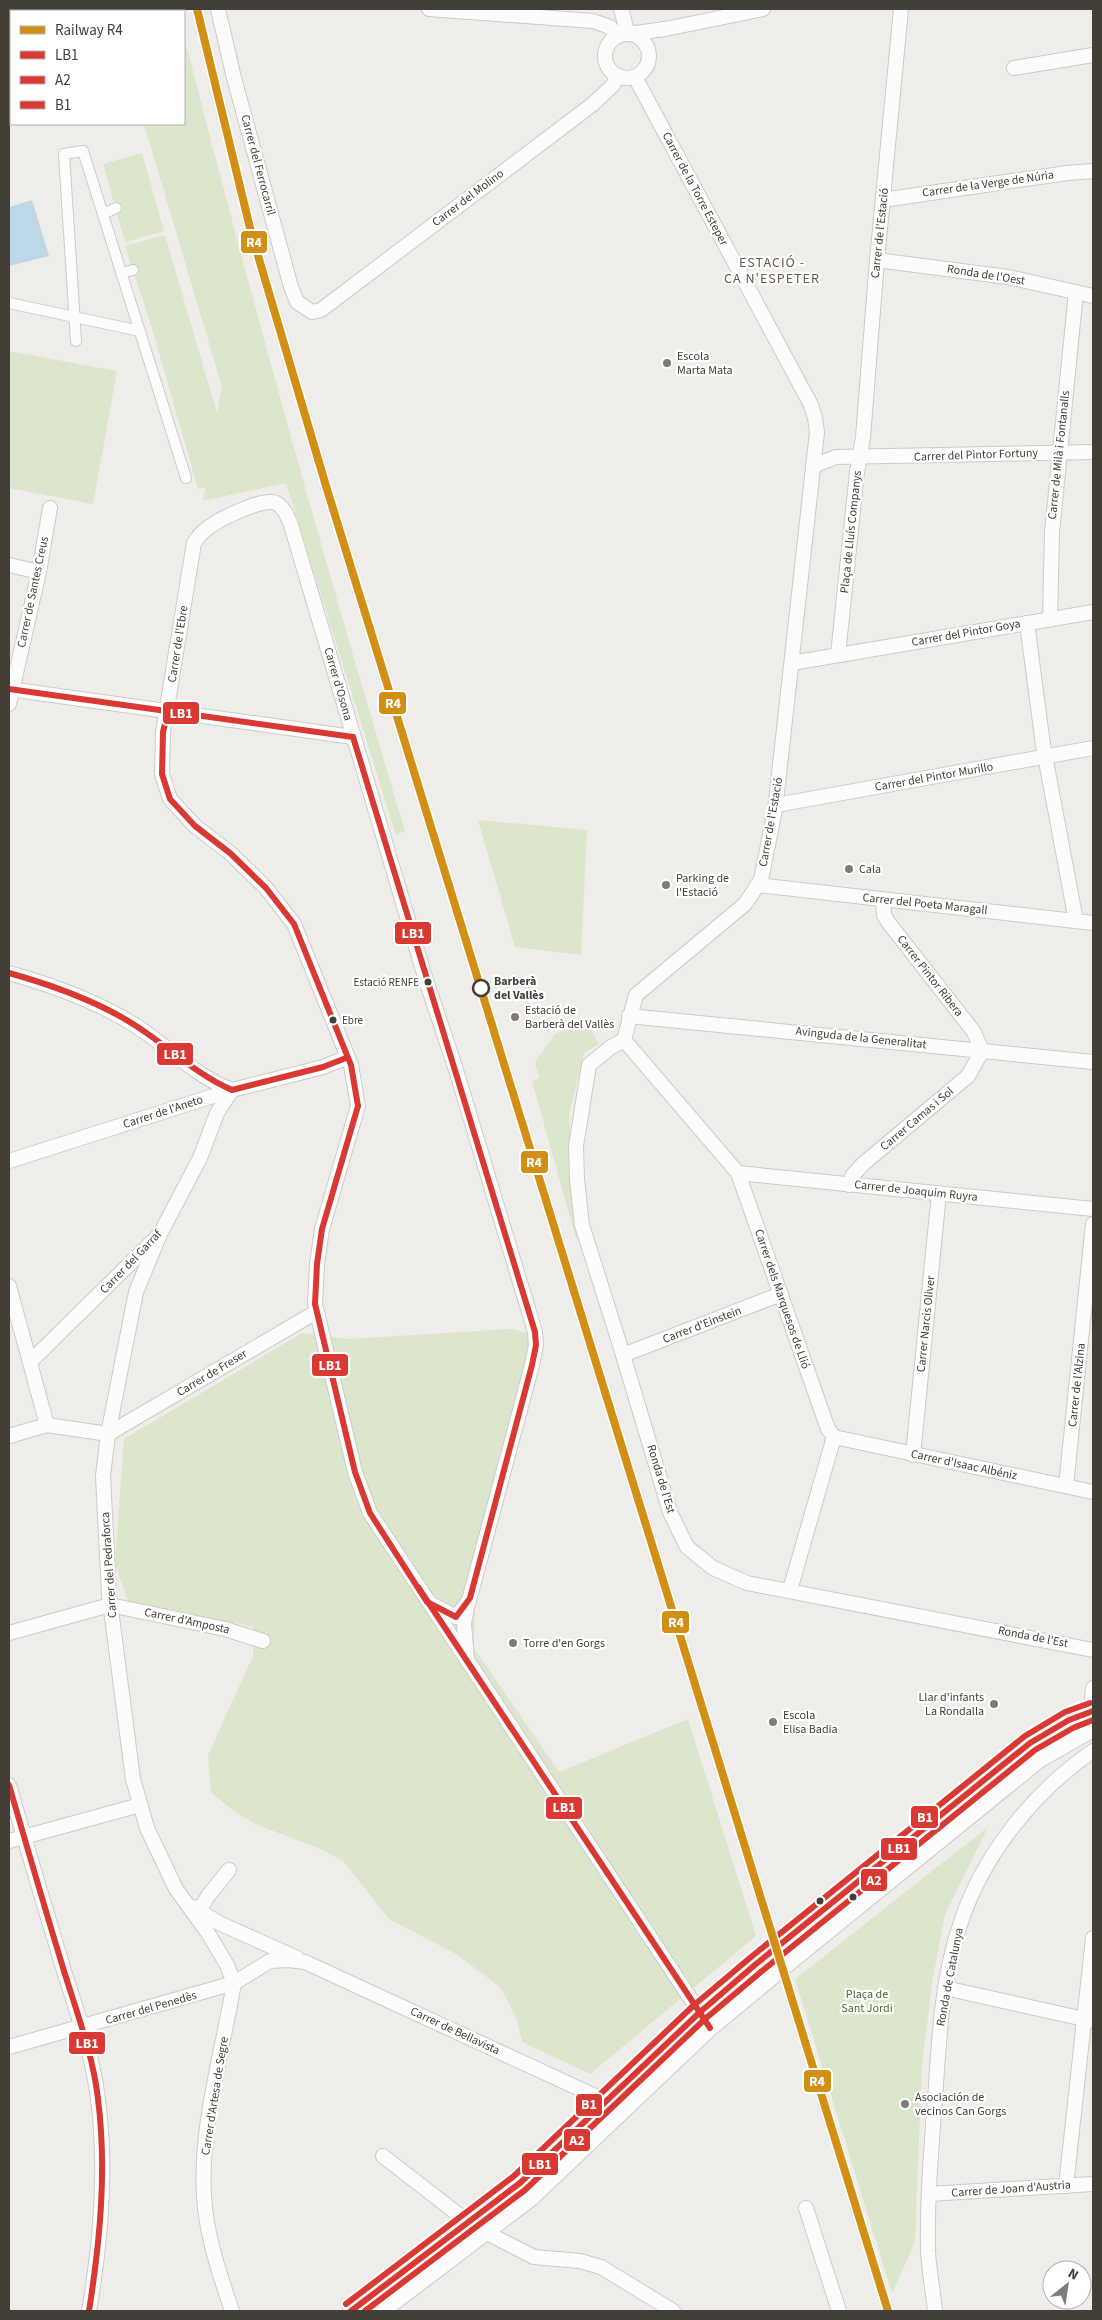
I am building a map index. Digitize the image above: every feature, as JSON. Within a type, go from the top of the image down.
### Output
[{"type":"street","name":"Carrer del Ferrocarril","points":[[218,9],[234,78],[292,287],[297,302],[312,312]]},
{"type":"street","points":[[429,9],[594,21],[610,27],[623,35],[639,37],[649,49]]},
{"type":"street","points":[[620,9],[623,35]]},
{"type":"street","points":[[665,29],[658,32],[649,49],[648,65],[643,72],[635,77],[628,78],[617,76],[611,71],[606,62],[607,46],[623,35],[665,29],[763,9]]},
{"type":"street","name":"Carrer de l'Estació","points":[[859,457],[863,437],[877,260],[901,9]]},
{"type":"street","points":[[1014,68],[1093,55]]},
{"type":"street","name":"Carrer del Molino","points":[[312,312],[321,310],[593,104],[613,86],[617,76]]},
{"type":"street","name":"Carrer de la Torre Esteper","points":[[635,77],[811,405],[817,432],[813,466]]},
{"type":"street","points":[[76,341],[64,154],[83,151],[140,331],[165,395],[174,424],[186,478]]},
{"type":"street","name":"Carrer de la Verge de Núria","points":[[883,200],[1067,173],[1093,171]]},
{"type":"street","points":[[103,214],[116,208]]},
{"type":"street","name":"Ronda de l'Oest","points":[[877,260],[1008,277],[1093,296]]},
{"type":"street","points":[[121,272],[133,270]]},
{"type":"street","name":"Carrer de Milà i Fontanalls","points":[[1050,620],[1050,558],[1076,292]]},
{"type":"street","points":[[9,303],[140,331]]},
{"type":"street","name":"Carrer del Pintor Fortuny","points":[[859,457],[1093,452]]},
{"type":"street","name":"Plaça de Lluís Companys","points":[[813,466],[836,457],[859,457],[838,655]]},
{"type":"street","points":[[813,466],[792,663],[838,655]]},
{"type":"street","name":"Carrer de l'Ebre","points":[[286,510],[276,503],[263,503],[220,520],[204,531],[194,543],[168,711],[163,732],[162,774],[170,799],[195,826],[230,853],[266,888],[294,924],[346,1058],[351,1065],[358,1106],[322,1229],[317,1264],[316,1312],[356,1472],[370,1514],[710,2028]]},
{"type":"street","name":"Carrer de Santes Creus","points":[[9,704],[10,689],[39,572],[50,508]]},
{"type":"street","name":"Carrer d'Osona","points":[[286,510],[536,1339],[532,1365],[464,1623],[467,1661]]},
{"type":"street","points":[[9,565],[39,572]]},
{"type":"street","name":"Carrer del Pintor Goya","points":[[838,655],[1093,612]]},
{"type":"street","points":[[1027,623],[1045,756],[1076,921]]},
{"type":"street","name":"Carrer de l'Estació","points":[[629,1016],[636,994],[746,904],[761,880],[776,805],[792,663]]},
{"type":"street","points":[[10,689],[354,738]]},
{"type":"street","name":"Carrer del Pintor Murillo","points":[[776,805],[1093,748]]},
{"type":"street","name":"Carrer del Poeta Maragall","points":[[757,885],[1093,923]]},
{"type":"street","name":"Carrer Pintor Ribera","points":[[883,899],[884,915],[888,922],[974,1032],[982,1051]]},
{"type":"street","points":[[9,973],[50,984],[98,1005],[134,1025],[199,1073],[232,1090]]},
{"type":"street","points":[[624,1040],[629,1016]]},
{"type":"street","name":"Avinguda de la Generalitat","points":[[629,1016],[1093,1062]]},
{"type":"street","name":"Carrer dels Marquesos de Llió","points":[[624,1040],[738,1173],[828,1429],[834,1437]]},
{"type":"street","name":"Ronda de l'Est","points":[[624,1040],[611,1047],[589,1065],[576,1146],[582,1226],[624,1355],[670,1512],[687,1546],[713,1568],[747,1582],[1093,1650]]},
{"type":"street","name":"Carrer Camas i Sol","points":[[848,1185],[853,1175],[863,1164],[968,1076],[982,1051]]},
{"type":"street","name":"Carrer de l'Aneto","points":[[9,1161],[232,1090],[323,1067],[346,1058]]},
{"type":"street","name":"Carrer del Garraf","points":[[30,1362],[160,1234],[200,1158],[216,1113],[232,1090]]},
{"type":"street","name":"Carrer de Joaquim Ruyra","points":[[738,1173],[1093,1209]]},
{"type":"street","name":"Carrer Narcis Oliver","points":[[913,1455],[938,1193]]},
{"type":"street","name":"Carrer de l'Alzina","points":[[1066,1486],[1093,1224]]},
{"type":"street","name":"Carrer del Pedraforca","points":[[160,1234],[136,1292],[108,1434],[104,1476],[110,1605],[133,1779],[148,1828],[179,1894]]},
{"type":"street","points":[[9,1286],[47,1425]]},
{"type":"street","name":"Carrer d'Einstein","points":[[624,1355],[781,1294]]},
{"type":"street","name":"Carrer de Freser","points":[[108,1434],[316,1312]]},
{"type":"street","points":[[9,1436],[47,1425],[108,1434]]},
{"type":"street","points":[[790,1590],[834,1437]]},
{"type":"street","name":"Carrer d'Isaac Albéniz","points":[[834,1437],[1093,1492]]},
{"type":"street","points":[[427,1602],[456,1617],[470,1598]]},
{"type":"street","points":[[9,1633],[110,1605]]},
{"type":"street","name":"Carrer d'Amposta","points":[[110,1605],[225,1629],[262,1641]]},
{"type":"street","points":[[1092,1724],[1093,1688]]},
{"type":"street","points":[[351,2311],[525,2179],[699,2013],[763,1958],[1023,1748],[1070,1720],[1092,1724]]},
{"type":"street","points":[[382,2311],[542,2188],[710,2028],[1014,1779],[1092,1724]]},
{"type":"street","name":"Ronda de Catalunya","points":[[935,2311],[928,2252],[928,2186],[941,2020],[959,1926],[974,1891],[1004,1838],[1033,1803],[1093,1751]]},
{"type":"street","points":[[9,1785],[81,2028],[98,2097],[101,2130],[102,2193],[97,2266],[90,2311]]},
{"type":"street","points":[[9,1841],[140,1805]]},
{"type":"street","points":[[199,1911],[208,1896],[229,1870]]},
{"type":"street","points":[[179,1894],[208,1932],[227,1965],[234,1983]]},
{"type":"street","name":"Carrer de Bellavista","points":[[179,1894],[199,1911],[219,1923],[606,2101]]},
{"type":"street","points":[[1066,2186],[1089,2020],[1093,1938]]},
{"type":"street","name":"Carrer de Bellavista","points":[[234,1983],[270,1961],[304,1962]]},
{"type":"street","name":"Carrer del Penedès","points":[[9,2047],[234,1983]]},
{"type":"street","name":"Carrer d'Artesa de Segre","points":[[232,2311],[210,2236],[205,2208],[204,2161],[212,2103],[234,1983]]},
{"type":"street","points":[[946,1988],[1089,2020]]},
{"type":"street","points":[[383,2156],[468,2222]]},
{"type":"street","name":"Carrer de Joan d'Austria","points":[[929,2194],[1093,2184]]},
{"type":"street","points":[[806,2208],[839,2311]]},
{"type":"street","points":[[485,2232],[534,2257],[580,2261],[601,2267],[673,2311]]},
{"type":"green space","points":[[111,9],[177,9],[177,10]]},
{"type":"green space","points":[[185,40],[290,435],[405,831],[396,835],[286,483],[203,501],[206,487],[198,489],[151,325],[125,246],[165,235],[217,413],[222,387],[144,125],[185,125]]},
{"type":"green space","points":[[142,153],[164,231],[125,242],[103,164]]},
{"type":"green space","points":[[9,351],[117,371],[93,504],[9,488]]},
{"type":"green space","points":[[478,820],[587,830],[581,955],[515,947]]},
{"type":"green space","points":[[586,1021],[599,1044],[584,1053],[569,1114],[571,1154],[582,1238],[576,1239],[532,1081],[539,1078],[535,1062],[555,1034]]},
{"type":"green space","points":[[512,1329],[544,1337],[475,1602],[474,1648],[559,1772],[688,1719],[756,1936],[590,2074],[522,2042],[517,2019],[500,1987],[456,1954],[389,1919],[343,1861],[318,1848],[255,1824],[231,1809],[211,1792],[208,1755],[253,1656],[253,1627],[128,1601],[115,1564],[124,1439],[302,1333],[349,1339]]},
{"type":"green space","name":"Plaça de Sant Jordi","points":[[988,1827],[945,1915],[933,1977],[922,2065],[915,2242],[892,2293],[795,1979]]},
{"type":"water","points":[[32,200],[49,256],[9,266],[9,207]]},
{"type":"rail line","name":"R4","points":[[197,9],[251,232],[326,486],[888,2311]]},
{"type":"transit line","name":"LB1","points":[[9,689],[353,737]]},
{"type":"transit line","name":"LB1","points":[[168,711],[163,732],[162,774],[170,799],[195,826],[230,853],[266,888],[294,924],[351,1065],[358,1106],[322,1229],[317,1264],[315,1304],[355,1472],[370,1513],[427,1602],[456,1617],[470,1598],[532,1365],[536,1345],[535,1332],[353,737]]},
{"type":"transit line","name":"LB1","points":[[9,973],[57,988],[119,1015],[193,1068],[232,1090],[323,1067],[346,1058]]},
{"type":"transit line","name":"LB1","points":[[418,1587],[710,2028]]},
{"type":"transit line","name":"B1","points":[[346,2304],[514,2176],[693,2006],[751,1957],[1025,1736],[1065,1712],[1090,1703]]},
{"type":"transit line","name":"LB1","points":[[351,2311],[520,2183],[699,2013],[756,1964],[1030,1743],[1069,1720],[1093,1711]]},
{"type":"transit line","name":"A2","points":[[365,2311],[525,2190],[705,2019],[762,1971],[1035,1750],[1073,1728],[1093,1720]]},
{"type":"transit line","name":"LB1","points":[[9,1785],[84,2034],[96,2083],[101,2126],[102,2179],[99,2232],[89,2311]]},
{"type":"place","name":"Escola Marta Mata","points":[[667,363]]},
{"type":"place","name":"Cala","points":[[849,869]]},
{"type":"place","name":"Parking de l'Estació","points":[[666,885]]},
{"type":"place","name":"Estació RENFE","points":[[428,982]]},
{"type":"place","name":"Barberà del Vallès","points":[[481,988]]},
{"type":"place","name":"Estació de Barberà del Vallès","points":[[515,1017]]},
{"type":"place","name":"Ebre","points":[[333,1020]]},
{"type":"place","name":"Torre d'en Gorgs","points":[[513,1643]]},
{"type":"place","name":"Llar d'infants La Rondalla","points":[[994,1704]]},
{"type":"place","name":"Escola Elisa Badia","points":[[773,1722]]},
{"type":"place","name":"Asociación de vecinos Can Gorgs","points":[[905,2104]]},
{"type":"district","name":"ESTACIÓ - CA N'ESPETER","points":[[772,272]]}]
